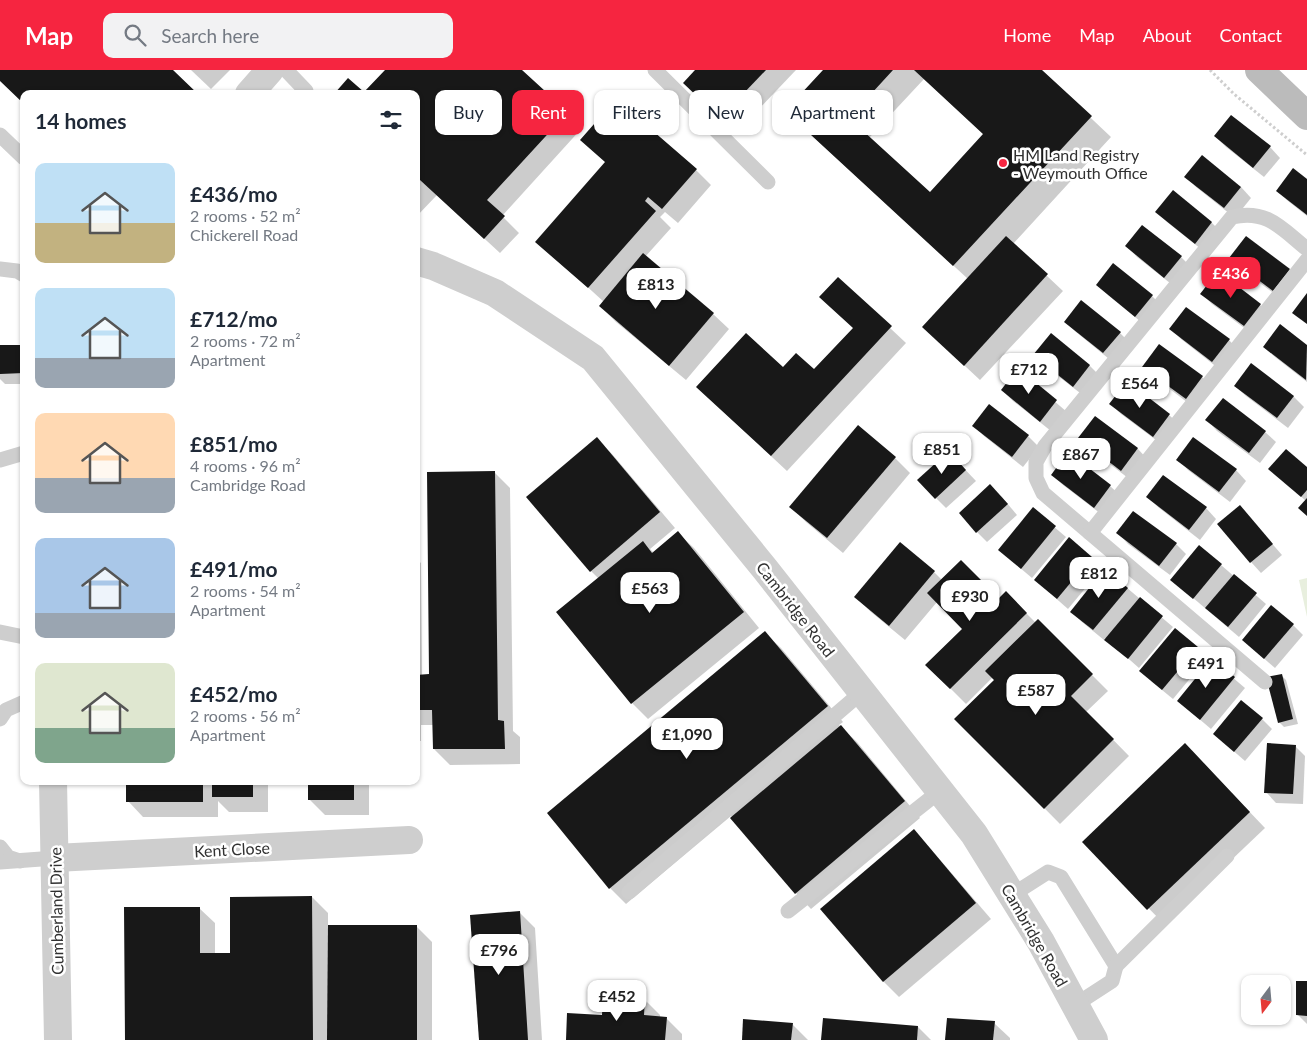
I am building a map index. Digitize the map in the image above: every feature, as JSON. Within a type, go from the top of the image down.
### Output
[{"type":"main road","points":[[1258,70],[1307,116]]},
{"type":"street","points":[[252,90],[270,70]]},
{"type":"street","name":"Cambridge Road","points":[[420,262],[495,293],[593,358],[765,569],[974,834],[1041,942],[1094,1040]]},
{"type":"street","name":"Cumberland Drive","points":[[53,785],[58,1040]]},
{"type":"street","name":"Kent Close","points":[[55,858],[409,840]]},
{"type":"lane","points":[[286,70],[305,90]]},
{"type":"lane","points":[[655,70],[768,182]]},
{"type":"lane","points":[[0,135],[20,154]]},
{"type":"lane","points":[[1265,682],[1043,493],[1036,478],[1036,462],[1045,446],[1232,217],[1245,214],[1260,216],[1274,222],[1307,249]]},
{"type":"lane","points":[[1090,533],[1307,260]]},
{"type":"lane","points":[[0,269],[20,273]]},
{"type":"lane","points":[[0,460],[20,454]]},
{"type":"lane","points":[[0,632],[20,635]]},
{"type":"lane","points":[[629,892],[862,692]]},
{"type":"lane","points":[[0,719],[6,710],[20,704]]},
{"type":"lane","points":[[788,911],[940,791]]},
{"type":"lane","points":[[0,847],[8,857],[20,861]]},
{"type":"lane","points":[[1075,1006],[1112,981],[1116,966],[1227,856]]},
{"type":"lane","points":[[0,862],[55,858]]},
{"type":"lane","points":[[1012,895],[1048,872],[1061,878],[1116,966]]},
{"type":"path","points":[[1210,70],[1234,94],[1307,156]]},
{"type":"green space","points":[[1307,578],[1307,617],[1299,580]]},
{"type":"building","points":[[0,70],[173,70],[194,90],[20,90],[20,100],[0,81]]},
{"type":"building","points":[[385,70],[522,70],[544,90],[512,90],[512,135],[547,135],[487,200],[505,216],[484,239],[420,180],[420,90],[366,90]]},
{"type":"building","points":[[695,70],[766,70],[747,90],[690,90],[683,83]]},
{"type":"building","name":"HM Land Registry - Weymouth Office","points":[[823,70],[893,70],[875,90],[804,90]]},
{"type":"building","name":"HM Land Registry - Weymouth Office","points":[[914,70],[1042,70],[1092,116],[953,266],[811,135],[868,135],[930,192],[983,134]]},
{"type":"building","points":[[348,78],[362,90],[338,90]]},
{"type":"building","points":[[1231,115],[1271,146],[1253,168],[1214,136]]},
{"type":"building","points":[[594,124],[594,135],[658,135],[697,169],[662,209],[648,197],[645,201],[656,211],[588,288],[535,242],[605,162],[580,140]]},
{"type":"building","points":[[1202,155],[1241,187],[1224,208],[1184,177]]},
{"type":"building","points":[[1293,168],[1307,179],[1307,215],[1276,191]]},
{"type":"building","points":[[1173,190],[1212,222],[1195,244],[1155,212]]},
{"type":"building","points":[[1142,225],[1182,256],[1164,278],[1125,246]]},
{"type":"building","points":[[1006,236],[1048,274],[964,366],[922,327]]},
{"type":"building","points":[[1246,236],[1290,269],[1273,291],[1229,258]]},
{"type":"building","points":[[643,253],[714,313],[669,366],[599,306]]},
{"type":"building","points":[[1113,263],[1153,295],[1135,317],[1096,285]]},
{"type":"building","points":[[1218,271],[1261,304],[1244,326],[1200,294]]},
{"type":"building","points":[[838,277],[892,326],[771,456],[696,387],[746,333],[783,367],[796,353],[814,369],[853,328],[819,297]]},
{"type":"building","points":[[1307,293],[1307,324],[1292,313]]},
{"type":"building","points":[[1081,300],[1121,332],[1103,353],[1064,322]]},
{"type":"building","points":[[1186,307],[1230,339],[1212,362],[1169,329]]},
{"type":"building","points":[[1280,324],[1307,345],[1306,380],[1263,347]]},
{"type":"building","points":[[1051,333],[1090,365],[1073,387],[1033,355]]},
{"type":"building","points":[[1159,344],[1203,376],[1186,399],[1142,367]]},
{"type":"building","points":[[0,345],[20,345],[20,373],[0,374]]},
{"type":"building","points":[[1251,363],[1294,396],[1277,418],[1234,386]]},
{"type":"building","points":[[1018,368],[1057,400],[1040,422],[1001,390]]},
{"type":"building","points":[[1127,381],[1170,414],[1153,437],[1109,404]]},
{"type":"building","points":[[1223,398],[1266,431],[1249,453],[1205,420]]},
{"type":"building","points":[[989,404],[1029,435],[1012,457],[972,426]]},
{"type":"building","points":[[1095,416],[1138,448],[1121,471],[1078,438]]},
{"type":"building","points":[[858,425],[896,457],[827,538],[789,507]]},
{"type":"building","points":[[597,437],[660,512],[590,572],[526,497]]},
{"type":"building","points":[[1193,437],[1237,469],[1219,492],[1176,460]]},
{"type":"building","points":[[1286,449],[1307,467],[1307,490],[1301,497],[1268,469]]},
{"type":"building","points":[[949,451],[966,470],[935,499],[917,480]]},
{"type":"building","points":[[1068,452],[1111,485],[1094,508],[1051,475]]},
{"type":"building","points":[[495,471],[498,720],[504,721],[505,749],[433,749],[432,710],[420,710],[420,675],[429,674],[427,472]]},
{"type":"building","points":[[1163,475],[1207,507],[1189,530],[1146,497]]},
{"type":"building","points":[[990,484],[1008,504],[976,533],[959,513]]},
{"type":"building","points":[[1307,498],[1307,516],[1298,508]]},
{"type":"building","points":[[1240,505],[1273,544],[1250,563],[1217,524]]},
{"type":"building","points":[[1033,507],[1056,526],[1021,569],[998,550]]},
{"type":"building","points":[[1133,511],[1177,543],[1159,566],[1116,533]]},
{"type":"building","points":[[678,531],[744,612],[631,704],[556,612],[643,541],[652,553]]},
{"type":"building","points":[[1069,537],[1092,557],[1057,599],[1034,580]]},
{"type":"building","points":[[900,542],[935,571],[889,626],[854,597]]},
{"type":"building","points":[[1199,545],[1222,564],[1193,599],[1170,580]]},
{"type":"building","points":[[961,560],[999,598],[1006,591],[1027,613],[950,689],[925,665],[962,629],[927,593]]},
{"type":"building","points":[[1105,568],[1128,588],[1093,630],[1070,612]]},
{"type":"building","points":[[1234,574],[1257,593],[1228,627],[1205,608]]},
{"type":"building","points":[[1140,597],[1163,616],[1128,659],[1104,640]]},
{"type":"building","points":[[1271,605],[1294,624],[1264,659],[1242,640]]},
{"type":"building","points":[[1038,619],[1093,674],[1071,696],[1114,739],[1044,809],[954,719],[994,680],[985,671]]},
{"type":"building","points":[[1175,628],[1198,647],[1162,690],[1139,671]]},
{"type":"building","points":[[765,631],[828,706],[609,889],[547,813]]},
{"type":"building","points":[[1212,658],[1235,677],[1200,720],[1177,701]]},
{"type":"building","points":[[1282,674],[1293,719],[1278,723],[1266,677]]},
{"type":"building","points":[[1241,700],[1263,718],[1234,752],[1213,734]]},
{"type":"building","points":[[841,725],[905,801],[795,894],[730,818]]},
{"type":"building","points":[[1185,743],[1250,812],[1147,910],[1082,842]]},
{"type":"building","points":[[1267,743],[1296,745],[1293,794],[1264,793]]},
{"type":"building","points":[[126,785],[203,785],[203,802],[126,802]]},
{"type":"building","points":[[212,785],[253,785],[253,797],[212,797]]},
{"type":"building","points":[[308,785],[354,785],[354,800],[308,800]]},
{"type":"building","points":[[914,829],[976,903],[883,982],[820,909]]},
{"type":"building","points":[[312,896],[313,1040],[125,1040],[124,907],[200,907],[200,953],[230,953],[230,897]]},
{"type":"building","points":[[520,911],[528,1040],[479,1040],[470,915]]},
{"type":"building","points":[[328,925],[417,925],[417,1040],[327,1040]]},
{"type":"building","points":[[1296,981],[1307,981],[1307,1016],[1296,1015]]},
{"type":"building","points":[[603,996],[645,998],[644,1015],[667,1017],[665,1040],[566,1040],[567,1013],[602,1015]]},
{"type":"building","points":[[823,1018],[918,1026],[917,1040],[821,1040]]},
{"type":"building","points":[[947,1018],[995,1021],[993,1040],[945,1040]]},
{"type":"building","points":[[743,1019],[793,1023],[791,1040],[742,1040]]},
{"type":"place","name":"HM Land Registry - Weymouth Office","points":[[1003,163]]}]
